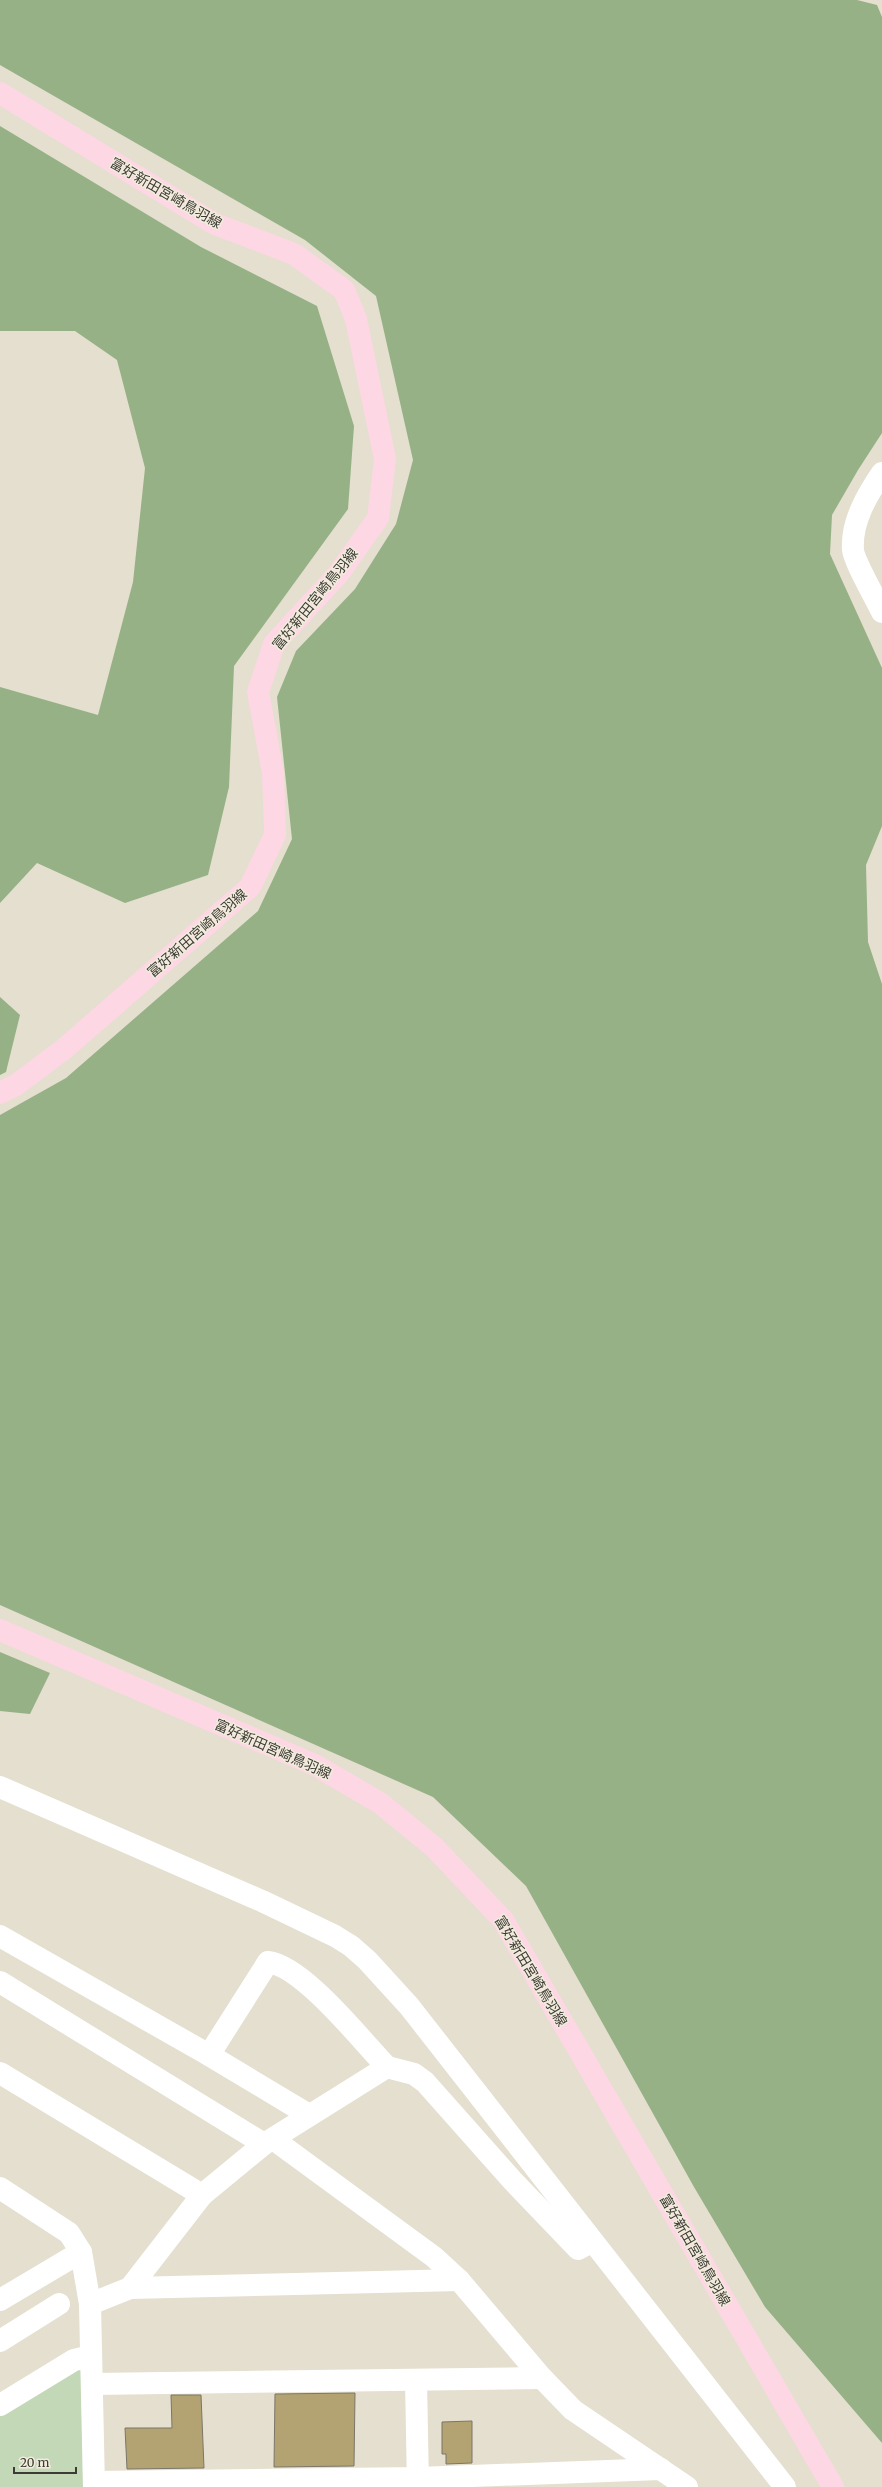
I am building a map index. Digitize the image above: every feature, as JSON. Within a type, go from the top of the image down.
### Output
[{"type":"main road","name":"富好新田宮崎鳥羽線","points":[[0,93],[215,224],[294,254],[344,290],[356,319],[385,460],[378,518],[339,573],[274,644],[258,692],[273,773],[275,835],[250,887],[64,1049],[16,1085],[0,1093]]},
{"type":"main road","name":"富好新田宮崎鳥羽線","points":[[0,1630],[315,1765],[380,1803],[434,1847],[503,1920],[833,2487]]},
{"type":"street","points":[[882,473],[870,490],[857,518],[853,551],[882,612]]},
{"type":"street","points":[[0,1787],[262,1901],[352,1946],[409,2006],[591,2242],[785,2487]]},
{"type":"street","points":[[0,1936],[209,2055],[309,2115]]},
{"type":"street","points":[[209,2055],[268,1962],[293,1972],[310,1986],[387,2067],[414,2074],[425,2082],[512,2180],[578,2249],[591,2242]]},
{"type":"street","points":[[0,1982],[268,2141],[434,2257],[459,2280],[542,2378],[573,2410],[688,2487]]},
{"type":"street","points":[[130,2288],[202,2195],[268,2141],[387,2067]]},
{"type":"street","points":[[0,2073],[202,2195]]},
{"type":"street","points":[[0,2188],[68,2233],[81,2252],[90,2304],[94,2485],[418,2483],[661,2469]]},
{"type":"street","points":[[0,2300],[81,2252]]},
{"type":"street","points":[[90,2304],[130,2288],[459,2280]]},
{"type":"street","points":[[0,2341],[59,2304]]},
{"type":"street","points":[[0,2405],[74,2360],[91,2356]]},
{"type":"street","points":[[92,2384],[542,2378]]},
{"type":"street","points":[[416,2380],[418,2483]]},
{"type":"green space","points":[[0,0],[857,0],[877,5],[882,17],[882,433],[858,470],[832,515],[830,554],[882,668],[882,826],[866,865],[868,942],[882,984],[882,2443],[765,2307],[694,2187],[526,1886],[433,1797],[0,1605],[0,1115],[66,1078],[258,911],[292,839],[277,697],[296,651],[355,589],[396,524],[413,460],[376,296],[305,240],[0,65]]},
{"type":"green space","points":[[0,126],[201,247],[317,306],[354,426],[348,509],[234,666],[229,787],[208,875],[125,903],[37,863],[0,903],[0,687],[98,715],[133,582],[145,468],[117,360],[75,331],[0,331]]},
{"type":"green space","points":[[0,997],[20,1015],[6,1072],[0,1075]]},
{"type":"green space","points":[[0,1652],[50,1673],[30,1714],[0,1711]]},
{"type":"green space","points":[[72,2368],[81,2371],[83,2487],[0,2487],[0,2413]]},
{"type":"building","points":[[355,2393],[354,2466],[274,2467],[275,2394]]},
{"type":"building","points":[[171,2395],[201,2395],[204,2468],[127,2469],[125,2428],[172,2428]]},
{"type":"building","points":[[472,2421],[472,2463],[446,2464],[446,2454],[442,2454],[442,2422]]}]
